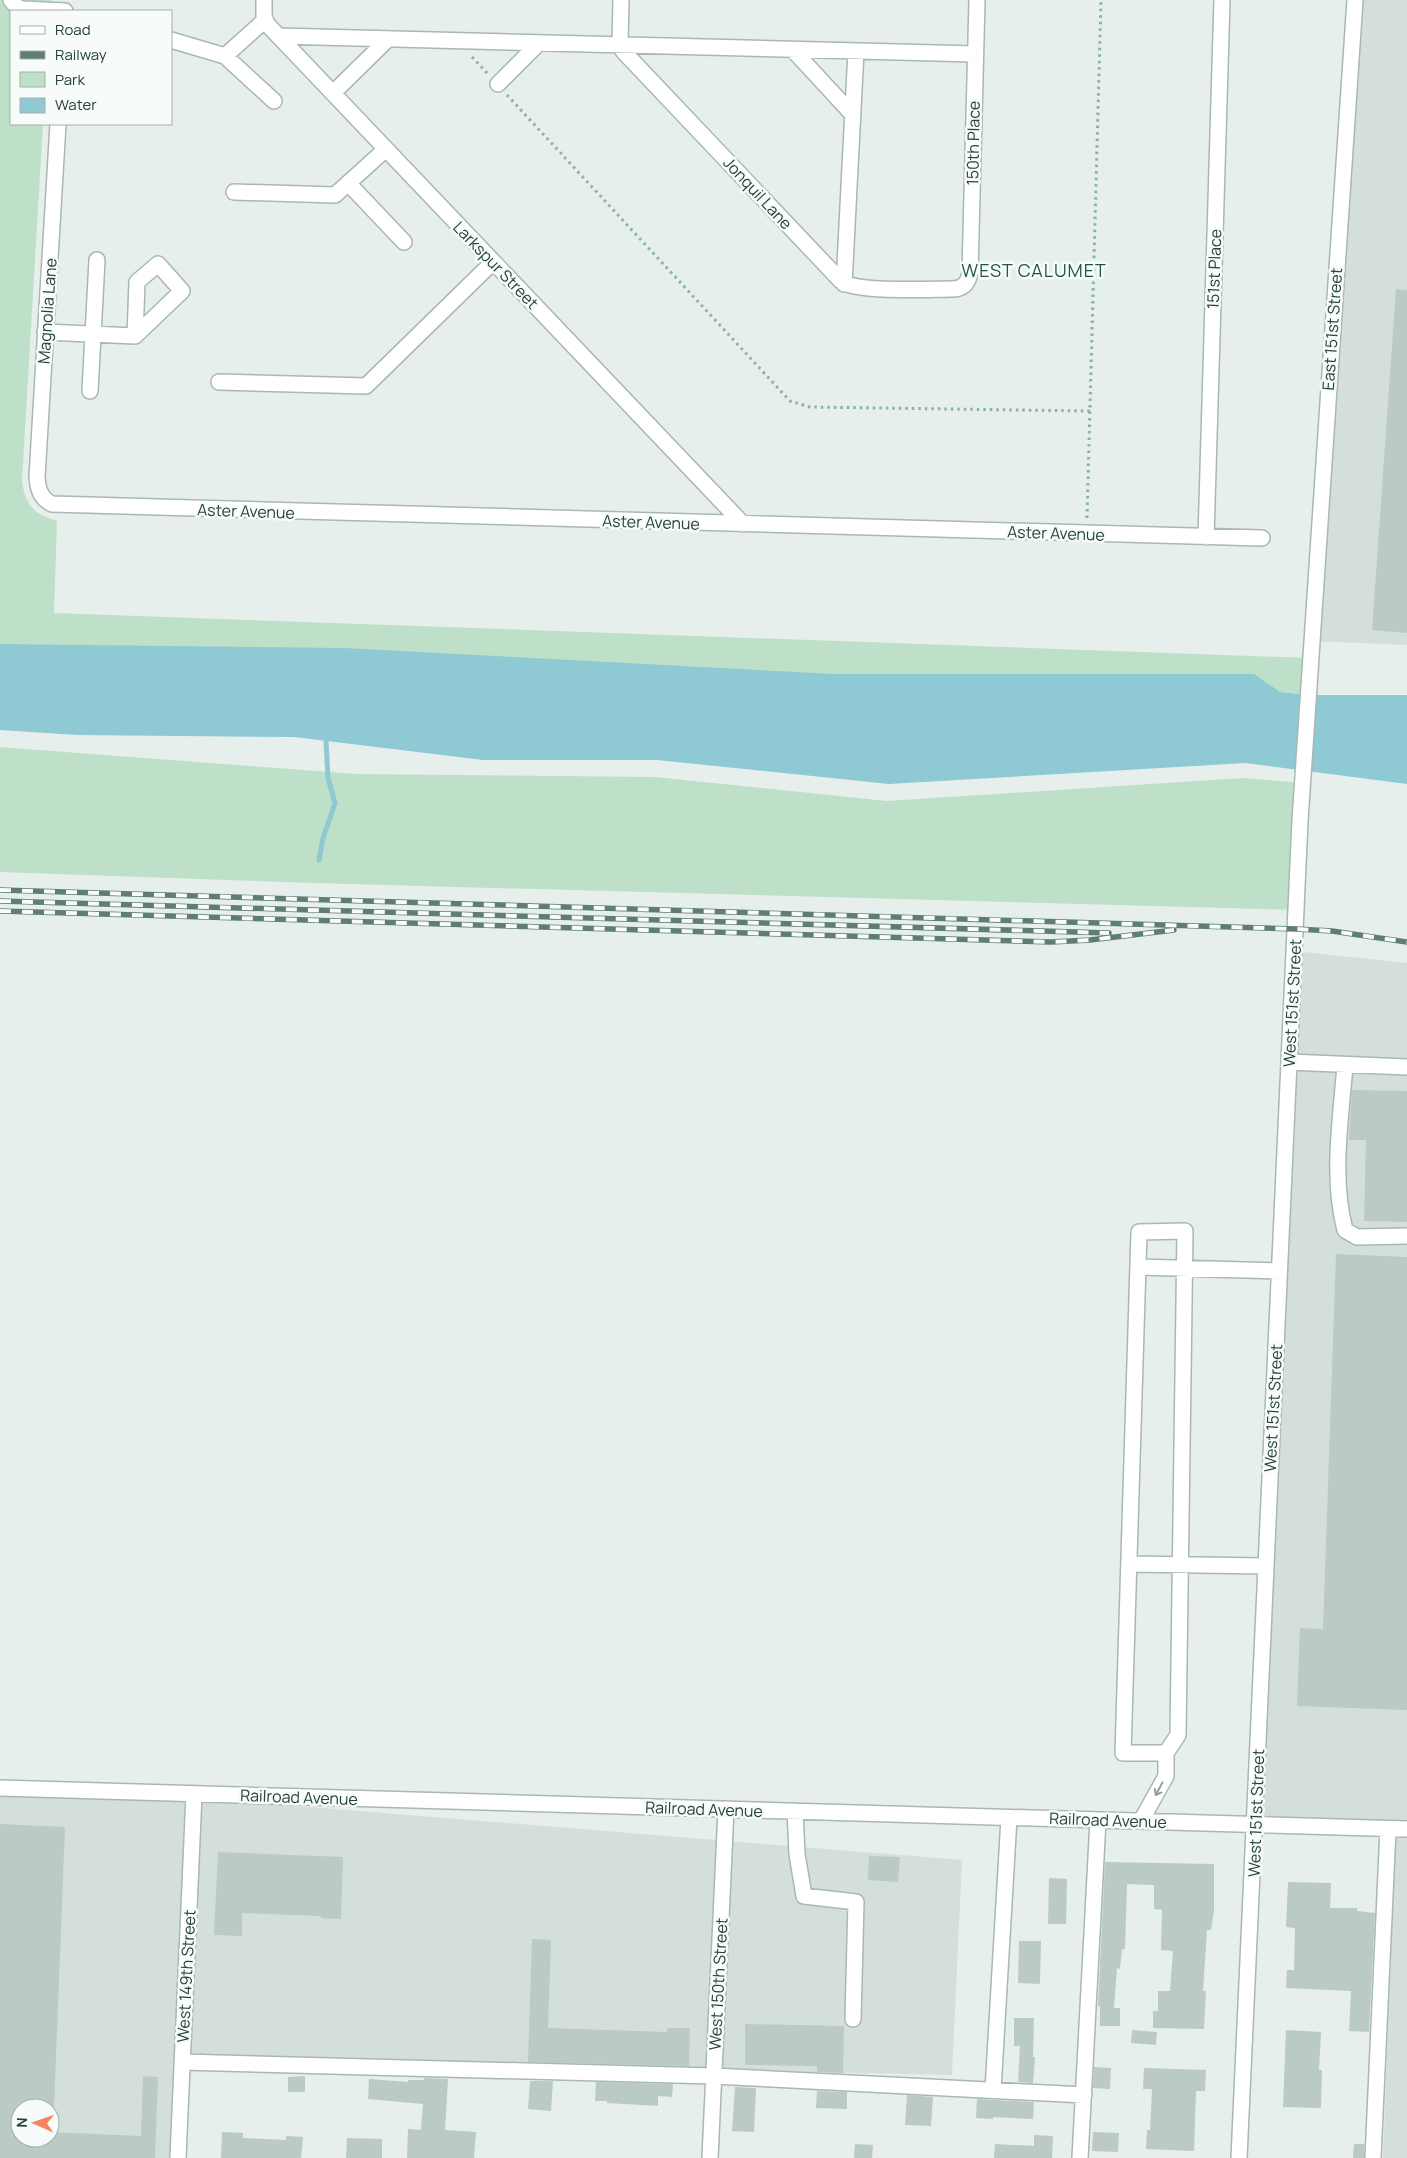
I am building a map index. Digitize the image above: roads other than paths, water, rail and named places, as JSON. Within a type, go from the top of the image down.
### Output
[{"type":"street","points":[[11,0],[17,7],[23,9],[44,10]]},
{"type":"street","points":[[225,56],[265,20],[264,0]]},
{"type":"street","points":[[620,0],[620,45]]},
{"type":"street","name":"150th Place","points":[[844,284],[864,288],[952,289],[958,289],[965,285],[970,273],[977,0]]},
{"type":"street","name":"151st Place","points":[[1206,537],[1222,0]]},
{"type":"street","name":"East 151st Street","points":[[1310,658],[1355,0]]},
{"type":"street","name":"Larkspur Street","points":[[265,20],[332,93],[743,524]]},
{"type":"street","points":[[279,36],[975,54]]},
{"type":"street","points":[[332,93],[388,39]]},
{"type":"street","points":[[172,40],[225,56],[274,101]]},
{"type":"street","points":[[498,84],[539,43]]},
{"type":"street","name":"Jonquil Lane","points":[[620,45],[637,66],[844,284]]},
{"type":"street","points":[[793,50],[853,115]]},
{"type":"street","points":[[844,284],[856,51]]},
{"type":"street","name":"Magnolia Lane","points":[[42,497],[39,492],[37,476],[58,125]]},
{"type":"street","points":[[234,192],[335,195],[386,148]]},
{"type":"street","points":[[348,183],[404,242]]},
{"type":"street","points":[[90,391],[97,260]]},
{"type":"street","points":[[219,382],[366,386],[493,262]]},
{"type":"street","points":[[46,332],[135,336]]},
{"type":"street","name":"Aster Avenue","points":[[42,497],[52,504],[58,505],[1262,538]]},
{"type":"street","name":"West 151st Street","points":[[1239,2158],[1300,821],[1310,658]]},
{"type":"street","points":[[1289,1062],[1407,1067]]},
{"type":"street","points":[[1345,1064],[1339,1148],[1340,1211],[1345,1230],[1357,1237],[1407,1236]]},
{"type":"street","points":[[1141,1821],[1166,1776],[1166,1753],[1178,1735],[1185,1231],[1139,1232],[1123,1752],[1166,1753]]},
{"type":"street","points":[[1138,1267],[1279,1271]]},
{"type":"street","points":[[1129,1564],[1266,1566]]},
{"type":"street","name":"Railroad Avenue","points":[[0,1788],[1407,1830]]},
{"type":"street","name":"West 149th Street","points":[[178,2158],[194,1794]]},
{"type":"street","name":"West 150th Street","points":[[710,2158],[726,1809]]},
{"type":"street","points":[[795,1811],[797,1854],[804,1896],[856,1902],[853,2019]]},
{"type":"street","points":[[992,2090],[1009,1818]]},
{"type":"street","points":[[1080,2158],[1098,1820]]},
{"type":"street","points":[[1373,2158],[1388,1829]]},
{"type":"street","points":[[182,2062],[714,2076],[1084,2095]]},
{"type":"water","points":[[0,644],[344,648],[833,674],[1254,674],[1280,692],[1308,695],[1407,695],[1407,784],[1246,763],[889,784],[657,760],[483,760],[294,737],[77,735],[0,730]]},
{"type":"waterway","points":[[319,860],[323,838],[335,803],[328,778],[326,741]]},
{"type":"railway","points":[[0,890],[1296,929],[1332,931],[1407,942]]},
{"type":"railway","points":[[0,901],[1109,933]]},
{"type":"railway","points":[[0,911],[1051,942],[1090,940],[1174,930]]},
{"type":"district","name":"WEST CALUMET","points":[[1034,270]]}]
